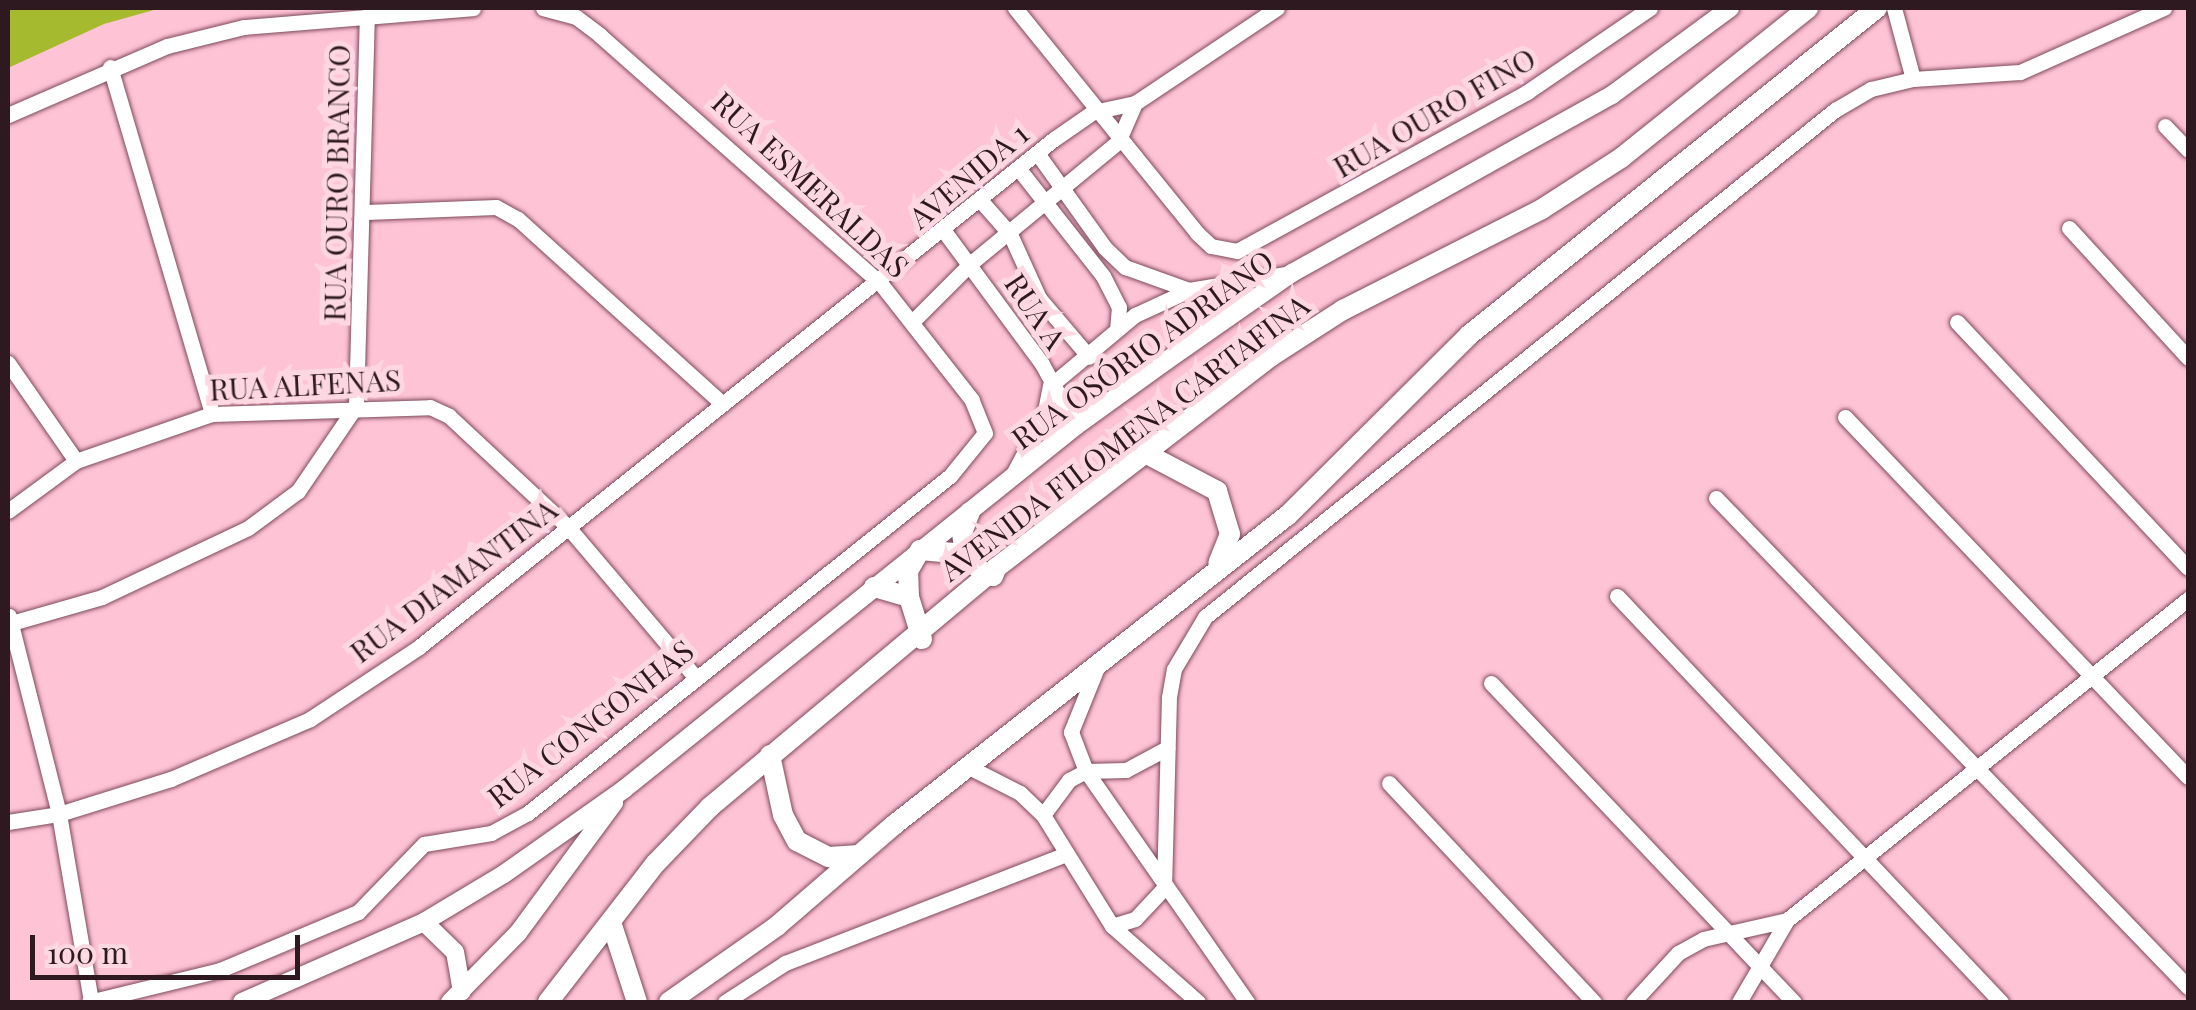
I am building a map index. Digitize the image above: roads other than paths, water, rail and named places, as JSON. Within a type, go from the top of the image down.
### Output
[{"type":"main road","name":"AVENIDA FILOMENA CARTAFINA","points":[[548,1002],[656,863],[770,755],[1143,452],[1343,310],[1542,209],[1621,158],[1808,8]]},
{"type":"main road","points":[[669,1002],[777,926],[859,855],[1318,488],[1468,335],[1877,8]]},
{"type":"main road","points":[[1143,452],[1198,476],[1224,501],[1229,540],[1211,572]]},
{"type":"main road","points":[[965,554],[962,533],[970,512]]},
{"type":"main road","points":[[908,641],[922,640],[909,596],[908,571],[920,550],[965,554],[993,576],[996,568]]},
{"type":"main road","points":[[874,587],[909,596]]},
{"type":"main road","points":[[770,755],[783,815],[797,841],[830,857],[859,855]]},
{"type":"main road","points":[[611,922],[637,1002]]},
{"type":"street","points":[[8,115],[110,67],[244,27],[473,8]]},
{"type":"street","name":"RUA ESMERALDAS","points":[[543,8],[576,17],[600,34],[880,284],[914,320],[980,411],[985,433],[978,449]]},
{"type":"street","points":[[1015,8],[1118,142]]},
{"type":"street","points":[[1093,112],[1134,103],[1277,8]]},
{"type":"street","name":"RUA OURO FINO","points":[[1118,142],[1197,234],[1211,246],[1237,251],[1527,92],[1650,8]]},
{"type":"street","name":"RUA OSÓRIO ADRIANO","points":[[242,1002],[424,922],[624,790],[1076,426],[1292,272],[1612,95],[1730,8]]},
{"type":"street","points":[[1894,8],[1913,79]]},
{"type":"street","points":[[1112,926],[1145,912],[1164,888],[1167,748],[1174,670],[1204,617],[1835,110],[1871,89],[1913,79],[2020,72],[2164,8]]},
{"type":"street","name":"RUA OURO BRANCO","points":[[356,406],[366,212],[367,16]]},
{"type":"street","points":[[110,67],[212,414]]},
{"type":"street","points":[[914,320],[971,263],[1118,142],[1134,103]]},
{"type":"street","name":"AVENIDA 1","points":[[880,284],[1018,168],[1093,112]]},
{"type":"street","points":[[2164,126],[2188,150]]},
{"type":"street","points":[[1037,153],[1066,187],[1086,222],[1125,266],[1189,290],[1210,330]]},
{"type":"street","points":[[1018,168],[1104,276],[1118,306],[1117,328]]},
{"type":"street","name":"RUA A","points":[[981,201],[1010,234],[1038,298],[1089,357]]},
{"type":"street","points":[[366,212],[479,205],[507,213],[723,404]]},
{"type":"street","points":[[2069,228],[2188,358]]},
{"type":"street","name":"RUA A","points":[[944,231],[1042,364],[1050,386],[1076,426]]},
{"type":"street","points":[[1010,480],[1044,416],[1050,386],[1089,357],[1117,328],[1189,290],[1292,272]]},
{"type":"street","name":"RUA DIAMANTINA","points":[[8,822],[59,814],[172,779],[310,718],[419,648],[568,526],[880,284]]},
{"type":"street","points":[[1957,322],[2188,568]]},
{"type":"street","points":[[8,363],[76,461]]},
{"type":"street","name":"RUA ALFENAS","points":[[8,511],[76,461],[212,414],[414,404],[449,416],[568,526],[695,677]]},
{"type":"street","points":[[90,1002],[59,814],[9,620],[161,573],[248,528],[298,491],[356,406]]},
{"type":"street","points":[[1845,417],[2188,777]]},
{"type":"street","name":"RUA CONGONHAS","points":[[90,1002],[220,970],[358,912],[411,852],[438,840],[491,833],[528,813],[978,449]]},
{"type":"street","points":[[1716,498],[2188,987]]},
{"type":"street","points":[[1617,596],[1862,860],[2001,1002]]},
{"type":"street","points":[[1738,1002],[1787,920],[2188,599]]},
{"type":"street","points":[[1097,668],[1072,732],[1086,771],[1164,888],[1248,1002]]},
{"type":"street","points":[[1491,683],[1794,1002]]},
{"type":"street","points":[[1042,815],[1068,780],[1086,771],[1126,770],[1167,748]]},
{"type":"street","points":[[969,767],[1020,793],[1042,815],[1112,926],[1198,1002]]},
{"type":"street","points":[[1389,783],[1594,1002]]},
{"type":"street","name":"RUA OSÓRIO ADRIANO","points":[[456,997],[518,933],[624,790]]},
{"type":"street","points":[[725,1002],[785,963],[1064,855]]},
{"type":"street","points":[[1633,1002],[1678,953],[1787,920]]},
{"type":"street","points":[[424,922],[455,952],[456,997]]}]
